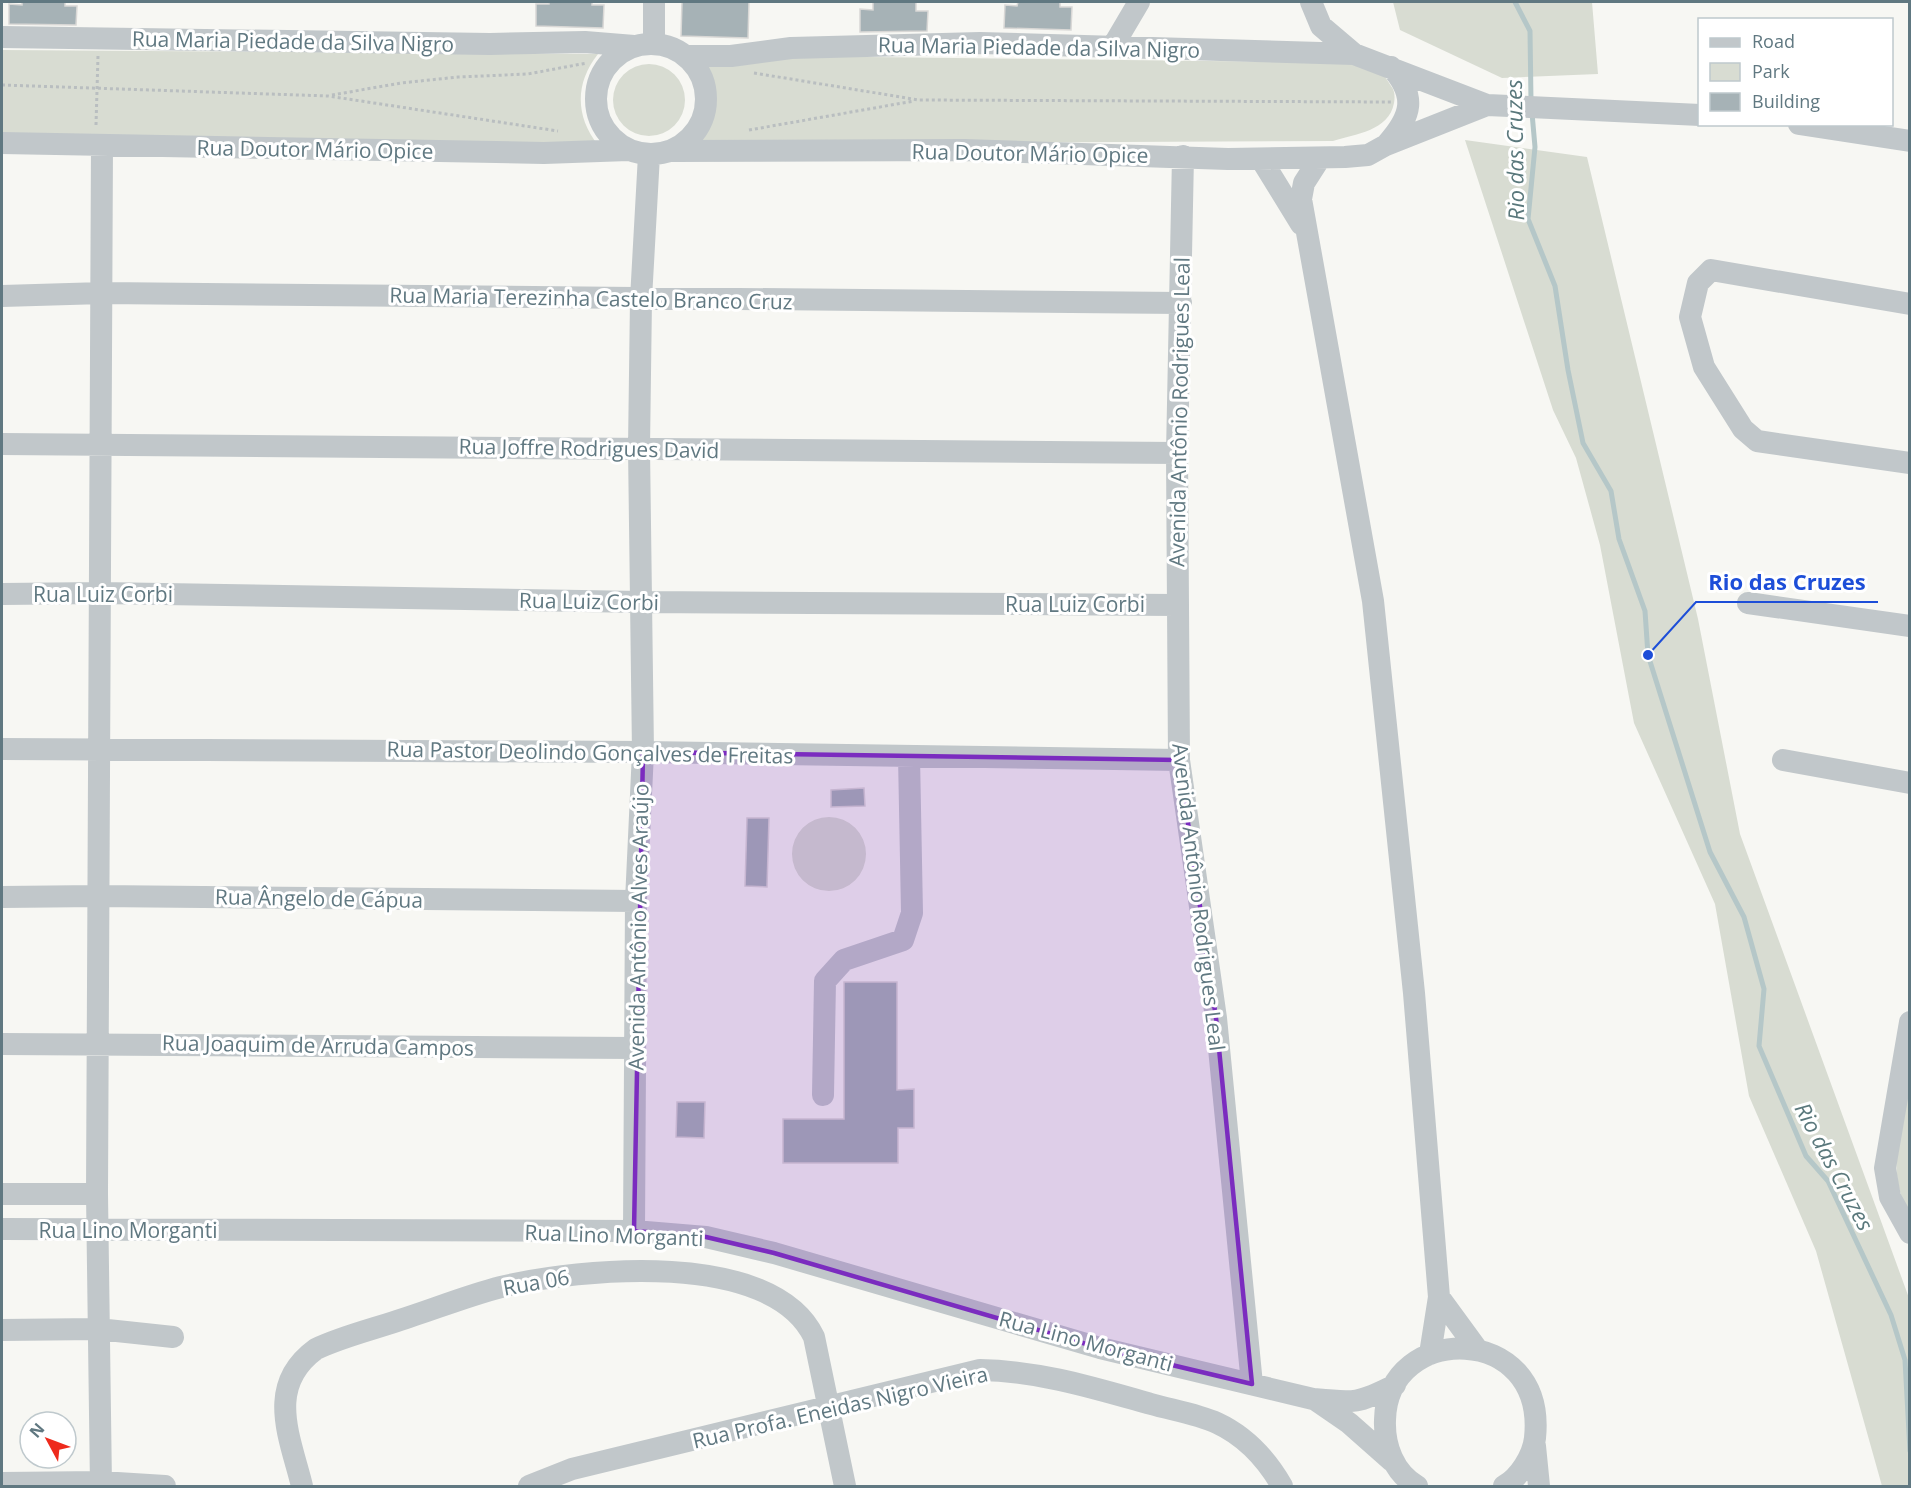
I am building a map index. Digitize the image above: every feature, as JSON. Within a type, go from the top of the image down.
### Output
[{"type":"street","points":[[644,44],[654,2]]},
{"type":"street","points":[[1113,46],[1139,2]]},
{"type":"street","points":[[1311,2],[1321,26],[1354,54]]},
{"type":"street","name":"Rua Maria Piedade da Silva Nigro","points":[[2,36],[98,39],[644,44]]},
{"type":"street","name":"Rua Maria Piedade da Silva Nigro","points":[[686,56],[731,56],[791,48],[947,43],[1354,54],[1497,106]]},
{"type":"street","points":[[644,44],[673,47],[686,56],[703,76],[707,99],[702,122],[688,140],[672,151],[639,152],[611,138],[599,120],[595,98],[600,77],[612,59],[644,44]]},
{"type":"street","points":[[1386,145],[1406,117],[1409,102],[1404,82],[1391,67]]},
{"type":"street","points":[[1497,106],[1698,115]]},
{"type":"street","name":"Rua Doutor Mário Opice","points":[[672,151],[964,150],[1261,159],[1320,158],[1368,155],[1386,145],[1497,106]]},
{"type":"street","points":[[1812,126],[1910,141]]},
{"type":"street","name":"Rua Doutor Mário Opice","points":[[2,143],[544,153],[639,152]]},
{"type":"street","points":[[99,145],[103,293],[99,443],[100,748],[97,1043],[101,1484]]},
{"type":"street","name":"Avenida Antônio Alves Araújo","points":[[634,1231],[636,901],[643,752],[640,602],[639,152]]},
{"type":"street","name":"Avenida Antônio Rodrigues Leal","points":[[1183,156],[1177,453],[1179,760],[1216,1018],[1252,1384]]},
{"type":"street","points":[[1320,158],[1305,183],[1301,199],[1304,228],[1373,601],[1414,993],[1439,1297],[1430,1354]]},
{"type":"street","points":[[1261,159],[1304,228]]},
{"type":"street","points":[[1910,304],[1711,270],[1698,283],[1690,317],[1704,367],[1743,429],[1757,441],[1910,463]]},
{"type":"street","name":"Rua Maria Terezinha Castelo Branco Cruz","points":[[2,296],[103,293],[1181,303]]},
{"type":"street","name":"Rua Joffre Rodrigues David","points":[[2,444],[1177,453]]},
{"type":"street","name":"Rua Luiz Corbi","points":[[2,594],[100,593],[640,602],[1177,605]]},
{"type":"street","points":[[1748,603],[1910,626]]},
{"type":"street","name":"Rua Pastor Deolindo Gonçalves de Freitas","points":[[2,749],[643,752],[1179,760]]},
{"type":"street","points":[[823,1095],[825,981],[844,960],[903,940],[912,913],[909,756]]},
{"type":"street","points":[[1783,760],[1910,783]]},
{"type":"street","name":"Rua Ângelo de Cápua","points":[[2,897],[636,901]]},
{"type":"street","points":[[1910,1022],[1885,1168],[1890,1197],[1910,1233]]},
{"type":"street","name":"Rua Joaquim de Arruda Campos","points":[[2,1044],[634,1048]]},
{"type":"street","name":"Rua Lino Morganti","points":[[2,1194],[97,1194]]},
{"type":"street","name":"Rua Lino Morganti","points":[[2,1229],[634,1231],[706,1237],[774,1253],[1100,1348],[1313,1399]]},
{"type":"street","name":"Rua 06","points":[[302,1486],[284,1412],[286,1391],[294,1372],[307,1356],[325,1345],[500,1287],[567,1275],[634,1270],[681,1272],[726,1280],[770,1293],[792,1306],[801,1315],[814,1337],[829,1408]]},
{"type":"street","points":[[1439,1297],[1477,1349]]},
{"type":"street","points":[[2,1330],[98,1329],[173,1337]]},
{"type":"street","points":[[1393,1462],[1384,1436],[1385,1410],[1395,1385],[1412,1364],[1430,1354],[1456,1347],[1477,1349],[1502,1359],[1520,1376],[1532,1396],[1539,1486]]},
{"type":"street","name":"Rua Profa. Eneidas Nigro Vieira","points":[[529,1486],[572,1469],[980,1370],[1016,1371],[1052,1376],[1216,1422],[1251,1446],[1266,1461],[1282,1486]]},
{"type":"street","points":[[1313,1399],[1364,1401],[1395,1385]]},
{"type":"street","points":[[1313,1399],[1348,1423],[1393,1462],[1411,1485]]},
{"type":"street","points":[[829,1408],[845,1486]]},
{"type":"street","points":[[1504,1486],[1525,1466],[1535,1444]]},
{"type":"street","points":[[2,1483],[165,1486]]},
{"type":"path","points":[[98,39],[99,145]]},
{"type":"path","points":[[328,96],[459,76],[528,74],[612,59]]},
{"type":"path","points":[[750,72],[919,100],[1409,102]]},
{"type":"path","points":[[2,85],[328,96],[564,132]]},
{"type":"path","points":[[746,130],[919,100]]},
{"type":"highlighted area","points":[[643,752],[1179,760],[1216,1018],[1252,1384],[1100,1348],[774,1253],[706,1237],[634,1231]]},
{"type":"green space","points":[[1393,2],[1592,2],[1598,74],[1502,78],[1400,30]]},
{"type":"green space","points":[[2,50],[598,54],[585,76],[581,100],[585,123],[598,145],[2,133]]},
{"type":"green space","points":[[697,55],[1368,63],[1384,75],[1393,90],[1395,99],[1391,112],[1378,125],[1370,130],[1333,141],[695,144],[709,123],[714,100],[714,88],[710,77]]},
{"type":"green space","points":[[649,64],[669,70],[679,80],[685,100],[679,120],[669,130],[649,136],[629,130],[619,120],[613,100],[619,80],[629,70]]},
{"type":"green space","points":[[1465,140],[1587,157],[1698,619],[1740,834],[1909,1298],[1909,1486],[1882,1486],[1816,1251],[1749,1096],[1715,904],[1634,723],[1600,545],[1576,458],[1553,410]]},
{"type":"green space","points":[[829,817],[850,823],[860,833],[866,854],[860,875],[850,885],[829,891],[808,885],[798,875],[792,854],[798,833],[808,823]]},
{"type":"green space","points":[[1909,1070],[1909,1214],[1897,1179],[1896,1162],[1899,1125]]},
{"type":"building","points":[[22,2],[65,2],[65,6],[77,6],[76,25],[9,24],[9,4],[22,5]]},
{"type":"building","points":[[549,2],[592,2],[592,5],[604,5],[603,28],[536,26],[536,4],[549,4]]},
{"type":"building","points":[[682,2],[749,2],[748,38],[681,36]]},
{"type":"building","points":[[873,2],[916,2],[916,11],[928,11],[927,31],[860,32],[860,9],[873,10]]},
{"type":"building","points":[[1018,2],[1060,2],[1060,7],[1072,7],[1071,30],[1004,28],[1005,5],[1017,6]]},
{"type":"building","points":[[864,788],[865,806],[831,807],[831,790]]},
{"type":"building","points":[[747,818],[769,818],[767,887],[745,886]]},
{"type":"building","points":[[844,982],[897,982],[897,1090],[914,1089],[914,1128],[898,1128],[898,1163],[783,1163],[783,1119],[844,1119]]},
{"type":"building","points":[[677,1102],[705,1102],[704,1138],[676,1137]]},
{"type":"waterway","name":"Rio das Cruzes","points":[[1515,2],[1530,31],[1531,101]]},
{"type":"waterway","name":"Rio das Cruzes","points":[[1532,113],[1535,147],[1528,219],[1555,286],[1568,370],[1583,443],[1611,491],[1619,539],[1645,611],[1648,655],[1710,852],[1744,917],[1764,989],[1759,1046],[1806,1156],[1828,1181],[1891,1315],[1905,1360],[1910,1451]]},
{"type":"place","name":"Rio das Cruzes","points":[[1648,655]]}]
